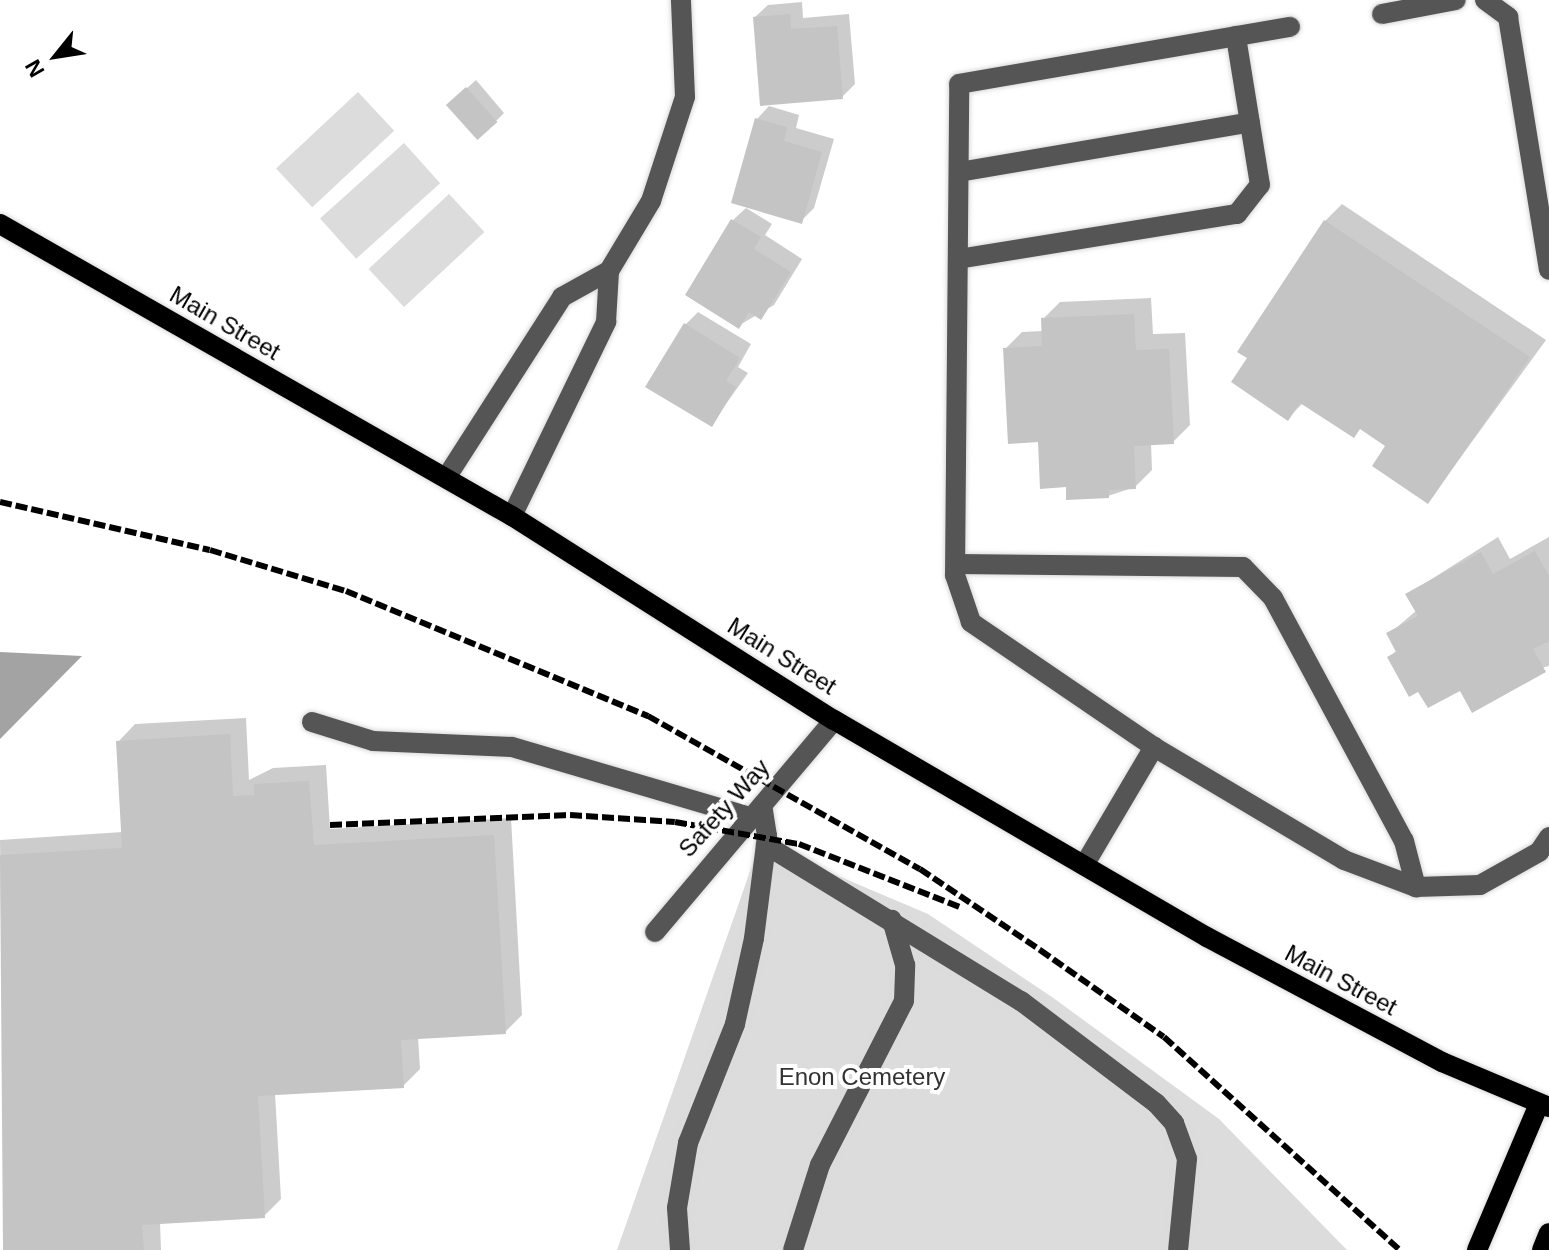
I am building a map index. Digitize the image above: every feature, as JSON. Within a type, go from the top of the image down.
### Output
[{"type":"main road","name":"Main Street","points":[[0,224],[512,516],[834,720],[1086,862],[1341,1012],[1544,1106]]},
{"type":"main road","points":[[1477,1250],[1544,1106]]},
{"type":"main road","points":[[1542,1250],[1549,1233]]},
{"type":"street","points":[[512,516],[606,322],[609,271],[651,201],[678,132],[687,56],[681,0]]},
{"type":"street","points":[[1382,14],[1456,0]]},
{"type":"street","points":[[1485,0],[1508,17],[1549,270]]},
{"type":"street","points":[[1290,27],[959,84],[956,564],[971,622],[1154,747],[1344,860],[1416,887],[1480,885],[1539,852],[1549,837]]},
{"type":"street","points":[[958,259],[1237,214],[1260,185],[1236,36]]},
{"type":"street","points":[[959,172],[1250,122]]},
{"type":"street","points":[[446,478],[562,297],[609,271]]},
{"type":"street","points":[[956,564],[1243,567],[1273,598],[1404,841],[1416,887]]},
{"type":"street","name":"Safety Way","points":[[655,932],[834,720]]},
{"type":"street","points":[[312,722],[373,741],[512,747],[756,811],[766,845],[735,1024],[688,1143],[677,1208],[680,1250]]},
{"type":"street","points":[[1086,862],[1154,747]]},
{"type":"street","points":[[766,845],[892,920],[1088,1050],[1174,1123],[1188,1181],[1178,1250]]},
{"type":"street","points":[[793,1250],[820,1165],[904,1001],[905,965],[892,920]]},
{"type":"green space","points":[[358,92],[394,131],[312,207],[276,168]]},
{"type":"green space","points":[[404,143],[440,183],[356,259],[320,219]]},
{"type":"green space","points":[[449,194],[484,232],[404,307],[369,269]]},
{"type":"green space","name":"Enon Cemetery","points":[[760,843],[928,914],[1052,997],[1219,1119],[1347,1250],[617,1250]]},
{"type":"shaded area","points":[[0,652],[82,656],[0,739]]},
{"type":"building","points":[[790,14],[791,29],[837,26],[843,99],[760,106],[753,17]]},
{"type":"building","points":[[466,87],[497,122],[477,140],[446,105]]},
{"type":"building","points":[[755,118],[787,127],[784,141],[822,152],[802,224],[731,203]]},
{"type":"building","points":[[731,219],[761,237],[754,249],[791,272],[761,320],[749,312],[739,329],[685,295]]},
{"type":"building","points":[[1324,220],[1530,357],[1428,504],[1372,466],[1385,446],[1360,429],[1354,438],[1300,403],[1288,421],[1231,382],[1247,358],[1237,352]]},
{"type":"building","points":[[1134,314],[1136,350],[1169,349],[1174,444],[1134,446],[1136,489],[1109,490],[1109,498],[1066,500],[1066,487],[1040,489],[1038,442],[1008,444],[1003,348],[1042,346],[1041,318]]},
{"type":"building","points":[[684,323],[740,358],[726,381],[736,387],[712,427],[645,387]]},
{"type":"building","points":[[1535,551],[1549,576],[1549,641],[1533,649],[1546,672],[1472,713],[1460,691],[1428,708],[1418,692],[1409,697],[1387,657],[1396,652],[1386,633],[1418,616],[1405,594],[1481,552],[1493,574]]},
{"type":"building","points":[[230,734],[233,796],[254,795],[254,784],[309,781],[314,845],[494,835],[506,1034],[401,1040],[404,1088],[258,1096],[265,1218],[142,1225],[144,1250],[3,1250],[0,855],[122,848],[116,741]]},
{"type":"railway","points":[[0,502],[210,550],[346,591],[648,716],[920,869],[1164,1037],[1400,1250]]},
{"type":"railway","points":[[330,825],[570,815],[675,822],[799,844],[962,908]]}]
